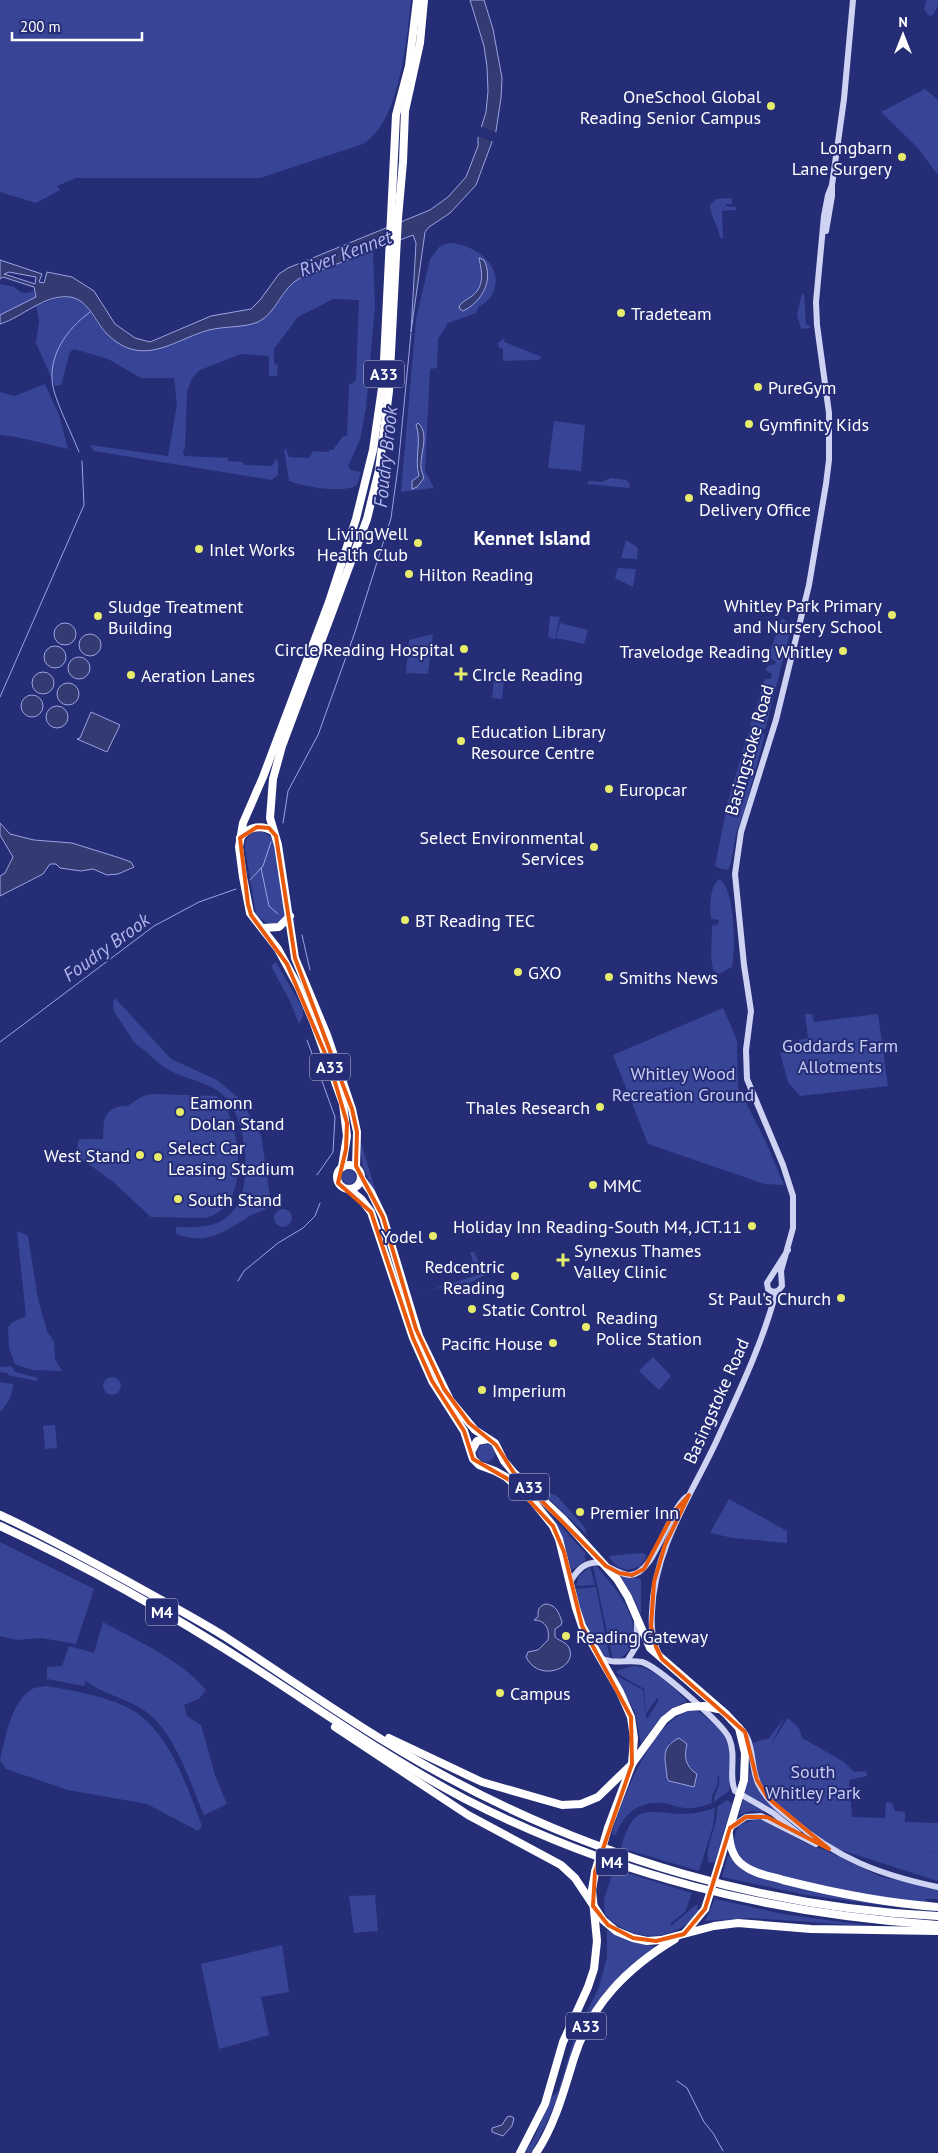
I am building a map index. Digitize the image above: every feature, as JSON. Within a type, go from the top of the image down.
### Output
[{"type":"highway","name":"A33","points":[[395,219],[396,115],[410,59],[417,0]]},
{"type":"highway","name":"A33","points":[[342,1167],[347,1136],[343,1104],[298,986],[281,953],[263,928],[251,916],[240,858],[240,838],[243,823],[263,777],[329,602],[356,519],[369,470],[382,396],[395,219],[404,139],[405,107],[419,48],[424,0]]},
{"type":"highway","name":"A33","points":[[356,1166],[357,1132],[352,1109],[326,1035],[297,963],[278,845],[270,818],[270,806],[278,760],[367,519],[380,470],[389,391],[393,250]]},
{"type":"highway","points":[[240,838],[248,830],[257,827],[268,828],[274,832]]},
{"type":"highway","points":[[263,928],[280,927],[290,916]]},
{"type":"highway","points":[[350,1164],[356,1166],[360,1171],[361,1178],[371,1192],[383,1217],[407,1304],[429,1360],[454,1405],[468,1423],[496,1444],[499,1452],[495,1462],[491,1465],[483,1466],[475,1462],[464,1431],[432,1381],[413,1338],[371,1212],[361,1199],[349,1189],[342,1187],[337,1180],[338,1172],[342,1167],[350,1164]]},
{"type":"highway","points":[[349,1189],[357,1186],[361,1178]]},
{"type":"highway","points":[[471,1454],[475,1443],[481,1439],[488,1439]]},
{"type":"highway","name":"A33","points":[[499,1452],[514,1473],[563,1518],[605,1565]]},
{"type":"highway","name":"A33","points":[[483,1466],[506,1477],[542,1510],[559,1539],[580,1620],[620,1692],[631,1716],[634,1738],[632,1764]]},
{"type":"highway","name":"M4","points":[[0,1515],[76,1553],[220,1634],[433,1770],[539,1823],[621,1855],[678,1873],[758,1893],[864,1910],[938,1916]]},
{"type":"highway","name":"M4","points":[[0,1526],[72,1562],[194,1631],[412,1769],[466,1799],[536,1832],[618,1864],[692,1888],[757,1902],[848,1917],[938,1925]]},
{"type":"highway","name":"Basingstoke Road","points":[[605,1565],[625,1591],[649,1645],[662,1659],[735,1723]]},
{"type":"highway","points":[[720,1709],[699,1706],[682,1709],[667,1717],[632,1764],[608,1828],[595,1872],[592,1890],[594,1906],[608,1925],[633,1938],[656,1941],[714,1926],[738,1924],[810,1929],[938,1931]]},
{"type":"highway","name":"M4","points":[[318,1710],[335,1727],[440,1797],[499,1833],[561,1865],[575,1878],[594,1906]]},
{"type":"highway","points":[[684,1934],[704,1909],[730,1829],[737,1792],[745,1774],[745,1754],[741,1734],[735,1723]]},
{"type":"highway","name":"M4","points":[[366,1729],[482,1782],[562,1805],[581,1804],[598,1797],[632,1764]]},
{"type":"highway","points":[[730,1829],[731,1845],[735,1857],[750,1870],[839,1893],[894,1903],[938,1907]]},
{"type":"highway","name":"A33","points":[[520,2153],[542,2109],[563,2042],[592,1975],[597,1946],[594,1906]]},
{"type":"highway","name":"A33","points":[[536,2153],[556,2113],[582,2036],[595,2011],[612,1989],[635,1966],[684,1934]]},
{"type":"main road","name":"Basingstoke Road","points":[[662,1659],[656,1647],[652,1630],[654,1582],[665,1545],[717,1441],[768,1318],[773,1291],[782,1286],[780,1278],[793,1228],[793,1196],[783,1165],[750,1089],[746,1069],[751,1011],[744,966],[735,874],[741,832],[776,720],[809,585],[826,484],[829,460],[829,414],[817,325],[816,302],[827,200],[832,186],[844,99],[853,0]]},
{"type":"main road","name":"Basingstoke Road","points":[[770,1278],[788,1250]]},
{"type":"main road","points":[[773,1291],[767,1286],[770,1278],[780,1278]]},
{"type":"main road","name":"Basingstoke Road","points":[[605,1565],[628,1575],[644,1569],[674,1512],[689,1495]]},
{"type":"main road","points":[[570,1582],[586,1564],[605,1565]]},
{"type":"main road","points":[[626,1662],[637,1645],[636,1618]]},
{"type":"main road","points":[[600,1658],[612,1662],[642,1662],[652,1667],[699,1706],[728,1736],[734,1756],[732,1781],[737,1792],[773,1813],[798,1833]]},
{"type":"main road","points":[[735,1723],[747,1734],[752,1748],[755,1775],[765,1794],[783,1813],[829,1849]]},
{"type":"main road","points":[[730,1829],[746,1817],[758,1815],[767,1817],[876,1871],[938,1886]]},
{"type":"highlighted area","points":[[257,827],[269,828],[276,836],[295,958],[352,1109],[357,1132],[356,1166],[383,1217],[416,1329],[444,1389],[469,1423],[496,1445],[514,1473],[606,1566],[619,1573],[632,1575],[644,1569],[674,1512],[689,1495],[665,1545],[654,1582],[651,1626],[656,1647],[662,1659],[745,1732],[757,1780],[768,1798],[829,1849],[767,1817],[746,1817],[730,1828],[705,1909],[684,1934],[656,1941],[633,1938],[608,1925],[593,1906],[595,1872],[632,1764],[631,1717],[582,1626],[564,1552],[553,1526],[511,1481],[473,1459],[464,1431],[432,1381],[413,1338],[371,1212],[338,1183],[346,1149],[347,1123],[330,1065],[287,964],[251,915],[240,838]]},
{"type":"green space","points":[[0,0],[411,0],[404,57],[393,99],[386,118],[376,133],[363,144],[260,178],[76,178],[57,186],[60,190],[36,203],[0,192]]},
{"type":"green space","points":[[927,0],[938,0],[938,6],[932,16],[928,15],[924,9]]},
{"type":"green space","points":[[925,89],[938,100],[938,175],[917,147],[881,112]]},
{"type":"green space","points":[[732,198],[732,204],[726,204],[726,206],[736,207],[736,210],[722,211],[723,238],[720,238],[711,214],[710,205],[716,199]]},
{"type":"green space","points":[[449,243],[458,244],[476,251],[490,264],[496,281],[490,298],[479,306],[476,313],[448,323],[438,339],[437,368],[430,369],[425,471],[434,488],[401,492],[416,319],[430,259],[440,246]]},
{"type":"green space","points":[[373,250],[375,307],[366,408],[360,440],[348,466],[351,470],[361,472],[357,485],[350,488],[323,489],[289,481],[284,449],[286,449],[289,457],[309,458],[313,451],[329,452],[329,450],[333,450],[343,436],[347,436],[349,384],[353,383],[356,379],[359,300],[333,299],[298,317],[274,349],[274,363],[278,366],[277,376],[269,376],[269,356],[241,354],[200,370],[192,378],[187,392],[184,456],[228,458],[228,461],[242,462],[245,465],[272,466],[276,459],[278,461],[278,475],[272,480],[94,451],[90,445],[168,456],[177,405],[174,378],[141,378],[108,359],[74,349],[70,352],[61,385],[55,386],[36,343],[39,321],[36,306],[56,299],[70,298],[80,301],[87,307],[99,325],[120,344],[132,349],[143,350],[165,347],[207,331],[242,325],[254,320],[272,310],[295,280]]},
{"type":"green space","points":[[0,284],[14,287],[23,293],[33,291],[36,297],[0,315]]},
{"type":"green space","points":[[802,294],[804,294],[806,324],[810,328],[801,329],[797,315]]},
{"type":"green space","points":[[505,339],[504,342],[542,357],[538,360],[503,361],[503,349],[499,348],[498,343]]},
{"type":"green space","points":[[45,384],[59,415],[68,449],[0,435],[0,392],[14,396]]},
{"type":"green space","points":[[554,421],[585,425],[581,471],[548,468]]},
{"type":"green space","points":[[611,478],[626,480],[630,484],[629,488],[587,484],[589,481],[602,482]]},
{"type":"green space","points":[[626,540],[638,548],[637,559],[621,558]]},
{"type":"green space","points":[[618,568],[636,569],[633,587],[615,578]]},
{"type":"green space","points":[[550,616],[560,617],[555,639],[548,637]]},
{"type":"green space","points":[[782,618],[789,623],[793,621],[765,730],[750,726],[765,679],[771,679],[772,674],[765,670],[769,665],[774,665],[776,662],[768,657]]},
{"type":"green space","points":[[560,623],[588,630],[584,644],[556,638]]},
{"type":"green space","points":[[433,634],[428,674],[406,673],[409,640]]},
{"type":"green space","points":[[494,679],[504,680],[502,699],[492,698]]},
{"type":"green space","points":[[749,731],[765,734],[745,809],[736,834],[731,863],[728,870],[721,869],[715,866],[728,801]]},
{"type":"green space","points":[[260,831],[272,837],[274,843],[286,914],[281,921],[272,925],[266,923],[256,914],[245,849],[248,837]]},
{"type":"green space","points":[[719,879],[724,884],[731,906],[734,947],[732,967],[719,974],[713,970],[711,956],[712,926],[718,924],[719,920],[711,919],[710,909],[713,887]]},
{"type":"green space","points":[[276,962],[303,1009],[303,1016],[299,1024],[290,1001],[271,966]]},
{"type":"green space","points":[[115,998],[171,1059],[217,1080],[241,1100],[261,1135],[270,1196],[267,1208],[207,1238],[187,1237],[176,1234],[176,1227],[215,1224],[227,1217],[236,1207],[242,1194],[246,1160],[240,1127],[235,1112],[228,1101],[217,1090],[167,1069],[137,1045],[113,1008]]},
{"type":"green space","name":"Whitley Wood Recreation Ground","points":[[723,1008],[737,1040],[738,1087],[766,1142],[784,1185],[765,1184],[648,1144],[613,1055]]},
{"type":"green space","name":"Goddards Farm Allotments","points":[[805,1014],[812,1014],[814,1022],[878,1014],[888,1086],[800,1096],[788,1082],[780,1053],[799,1049],[799,1040],[808,1038]]},
{"type":"green space","name":"Select Car Leasing Stadium","points":[[154,1094],[216,1096],[230,1116],[237,1145],[238,1174],[231,1198],[220,1211],[213,1215],[205,1218],[151,1217],[112,1181],[80,1158],[77,1151],[78,1141],[82,1139],[103,1139],[105,1118],[110,1111],[121,1106],[128,1106],[142,1097]]},
{"type":"green space","points":[[359,1142],[361,1142],[379,1203],[363,1167]]},
{"type":"green space","points":[[346,1170],[352,1170],[356,1177],[352,1184],[346,1184],[342,1180],[342,1174]]},
{"type":"green space","points":[[283,1209],[289,1212],[292,1218],[289,1224],[283,1227],[277,1224],[274,1218],[277,1212]]},
{"type":"green space","points":[[17,1231],[28,1236],[38,1299],[47,1331],[54,1342],[55,1359],[62,1371],[32,1370],[15,1364],[9,1348],[8,1327],[13,1322],[26,1316]]},
{"type":"green space","points":[[470,1252],[474,1252],[485,1275],[467,1284],[466,1282],[453,1287],[454,1291],[452,1292],[450,1285],[421,1293],[477,1275]]},
{"type":"green space","points":[[653,1357],[671,1376],[659,1390],[639,1371]]},
{"type":"green space","points":[[11,1366],[15,1372],[38,1378],[37,1381],[0,1372],[0,1367]]},
{"type":"green space","points":[[108,1377],[116,1377],[121,1382],[119,1393],[108,1395],[103,1390],[103,1382]]},
{"type":"green space","points":[[0,1382],[13,1384],[9,1399],[0,1412]]},
{"type":"green space","points":[[55,1425],[57,1448],[45,1449],[43,1426]]},
{"type":"green space","points":[[482,1444],[490,1444],[495,1449],[493,1460],[482,1462],[477,1457],[477,1449]]},
{"type":"green space","points":[[524,1475],[534,1478],[540,1476],[538,1480],[552,1495],[554,1494],[559,1498],[586,1529],[585,1531],[589,1537]]},
{"type":"green space","points":[[729,1499],[787,1531],[787,1543],[733,1538],[710,1533]]},
{"type":"green space","points":[[549,1513],[586,1554],[584,1556],[586,1560],[572,1570],[563,1540]]},
{"type":"green space","points":[[0,1542],[94,1589],[76,1644],[41,1638],[17,1640],[0,1636]]},
{"type":"green space","points":[[643,1553],[647,1556],[640,1566],[630,1569],[618,1567],[609,1556]]},
{"type":"green space","points":[[593,1566],[597,1567],[612,1584],[631,1617],[634,1629],[633,1640],[629,1650],[622,1657],[613,1659]]},
{"type":"green space","points":[[590,1567],[595,1585],[576,1586],[579,1576]]},
{"type":"green space","points":[[619,1576],[641,1579],[641,1615],[633,1597]]},
{"type":"green space","points":[[596,1587],[610,1659],[604,1655],[592,1639],[577,1597],[576,1589]]},
{"type":"green space","points":[[103,1622],[171,1660],[196,1679],[206,1690],[199,1699],[184,1705],[187,1716],[201,1725],[215,1775],[227,1804],[204,1815],[171,1741],[152,1717],[140,1708],[86,1681],[84,1686],[47,1679],[47,1667],[62,1666],[69,1646],[94,1653]]},
{"type":"green space","points":[[633,1666],[641,1667],[656,1674],[687,1701],[664,1714],[641,1744],[635,1713],[615,1675],[643,1690],[646,1716],[647,1719],[659,1700],[657,1698],[646,1714],[644,1689],[616,1671]]},
{"type":"green space","points":[[47,1686],[109,1700],[121,1704],[141,1716],[171,1752],[202,1826],[198,1831],[147,1804],[68,1790],[6,1769],[0,1760],[14,1712],[25,1695],[32,1689]]},
{"type":"green space","points":[[689,1711],[698,1711],[722,1732],[730,1755],[729,1791],[714,1802],[719,1786],[718,1775],[712,1803],[689,1808],[663,1803],[647,1804],[633,1810],[623,1821],[616,1835],[612,1834],[616,1819],[640,1763],[663,1729],[676,1717]],"holes":[[[679,1738],[687,1744],[686,1764],[692,1771],[694,1787],[669,1781],[667,1778],[669,1743]]]},
{"type":"green space","name":"South Whitley Park","points":[[785,1717],[771,1744],[788,1718],[799,1728],[802,1738],[844,1762],[854,1772],[866,1771],[867,1776],[849,1780],[852,1817],[885,1818],[886,1802],[892,1803],[895,1811],[905,1812],[905,1822],[938,1823],[938,1881],[831,1847],[803,1828],[772,1801],[758,1780],[753,1743],[769,1738]]},
{"type":"green space","points":[[750,1770],[760,1793],[784,1818],[745,1793]]},
{"type":"green space","points":[[727,1800],[732,1804],[715,1862],[709,1863],[709,1843],[716,1821],[717,1807]]},
{"type":"green space","points":[[743,1800],[764,1812],[751,1811],[739,1815]]},
{"type":"green space","points":[[715,1808],[713,1826],[699,1871],[621,1848],[631,1823],[642,1813],[687,1814]]},
{"type":"green space","points":[[756,1819],[765,1821],[807,1844],[825,1850],[879,1876],[938,1889],[938,1899],[924,1899],[934,1904],[851,1892],[771,1875],[754,1869],[743,1861],[739,1855],[734,1844],[734,1837],[740,1825]]},
{"type":"green space","points":[[728,1855],[745,1871],[888,1906],[806,1895],[722,1877]]},
{"type":"green space","points":[[614,1869],[692,1893],[685,1912],[671,1923],[671,1926],[696,1905],[698,1905],[697,1909],[699,1910],[690,1921],[679,1929],[667,1934],[641,1935],[628,1931],[605,1915],[604,1899]]},
{"type":"green space","points":[[375,1895],[378,1931],[354,1933],[349,1896]]},
{"type":"green space","points":[[715,1899],[783,1914],[880,1927],[751,1918],[705,1921]]},
{"type":"green space","points":[[607,1930],[629,1941],[656,1947],[621,1975],[592,2009],[575,2044],[557,2098],[545,2126],[531,2153],[525,2153],[535,2136],[550,2098],[558,2092],[575,2036],[599,1987],[607,1957]]},
{"type":"green space","points":[[282,1945],[289,1992],[261,1997],[269,2035],[219,2049],[201,1964]]},
{"type":"water","name":"River Kennet","points":[[470,0],[484,0],[493,29],[502,78],[496,131],[476,185],[450,213],[429,227],[425,232],[411,332],[416,243],[413,235],[300,278],[288,288],[270,313],[258,322],[209,330],[158,349],[146,351],[133,350],[120,344],[107,334],[82,302],[70,297],[60,297],[42,302],[9,321],[0,324],[0,315],[36,297],[34,287],[3,277],[0,279],[0,260],[42,274],[39,282],[44,283],[47,272],[72,277],[94,291],[115,324],[135,338],[150,342],[211,316],[251,309],[279,274],[288,268],[430,210],[448,197],[466,177],[478,146],[478,138],[486,112],[488,91],[484,46]],"holes":[[[9,272],[36,277],[35,284],[4,274]]]},
{"type":"water","points":[[479,258],[484,260],[487,268],[487,283],[476,302],[463,311],[459,306],[476,292],[481,283],[482,274]]},
{"type":"water","points":[[418,423],[422,427],[424,438],[421,467],[424,478],[417,487],[412,489],[412,481],[419,476],[417,463],[418,431],[416,425]]},
{"type":"water","points":[[65,623],[73,626],[76,634],[73,642],[65,645],[57,642],[54,634],[57,626]]},
{"type":"water","points":[[90,634],[98,637],[101,645],[98,653],[90,656],[82,653],[79,645],[82,637]]},
{"type":"water","points":[[55,646],[63,649],[66,657],[63,665],[55,668],[47,665],[44,657],[47,649]]},
{"type":"water","points":[[79,657],[87,660],[90,668],[87,676],[79,679],[71,676],[68,668],[71,660]]},
{"type":"water","points":[[43,672],[51,675],[54,683],[51,691],[43,694],[35,691],[32,683],[35,675]]},
{"type":"water","points":[[68,683],[76,686],[79,694],[76,702],[68,705],[60,702],[57,694],[60,686]]},
{"type":"water","points":[[32,695],[40,698],[43,706],[40,714],[32,717],[24,714],[21,706],[24,698]]},
{"type":"water","points":[[57,706],[65,709],[68,717],[65,725],[57,728],[49,725],[46,717],[49,709]]},
{"type":"water","points":[[91,712],[120,725],[107,752],[77,739],[80,738]]},
{"type":"water","points":[[0,823],[10,834],[34,840],[72,843],[131,862],[134,867],[118,874],[107,875],[93,869],[81,871],[60,868],[56,864],[50,864],[43,874],[0,896],[0,876],[5,873],[13,857],[0,835]]},
{"type":"water","points":[[545,1604],[554,1607],[558,1612],[562,1622],[555,1629],[555,1637],[568,1646],[571,1653],[569,1660],[564,1666],[557,1670],[549,1671],[540,1670],[532,1665],[526,1657],[528,1652],[538,1650],[548,1640],[546,1626],[538,1620],[534,1620],[538,1617],[540,1608]]},
{"type":"water","points":[[679,1738],[687,1744],[686,1761],[697,1774],[694,1787],[669,1781],[667,1778],[666,1750]]},
{"type":"water","points":[[511,2116],[514,2118],[512,2126],[503,2136],[492,2132],[492,2128],[502,2125],[507,2117]]},
{"type":"pier","points":[[479,126],[498,133],[495,142],[476,136]]},
{"type":"waterway","points":[[79,452],[58,402],[52,376],[56,354],[61,344],[74,327],[90,312]]},
{"type":"waterway","name":"Foudry Brook","points":[[283,823],[288,791],[318,735],[355,632],[391,518],[411,333]]},
{"type":"waterway","points":[[0,697],[84,505],[82,461]]},
{"type":"waterway","name":"Foudry Brook","points":[[250,880],[263,866],[271,842]]},
{"type":"waterway","points":[[261,868],[269,906],[278,914]]},
{"type":"waterway","name":"Foudry Brook","points":[[0,1042],[154,926],[199,902],[236,889]]},
{"type":"waterway","points":[[302,935],[310,970]]},
{"type":"waterway","points":[[307,1040],[335,1117],[333,1152],[317,1175]]},
{"type":"waterway","points":[[238,1281],[244,1271],[278,1243],[303,1228],[315,1216],[320,1203]]},
{"type":"waterway","points":[[677,2081],[687,2088],[704,2122],[723,2151]]},
{"type":"place","name":"OneSchool Global Reading Senior Campus","points":[[771,106]]},
{"type":"place","name":"Longbarn Lane Surgery","points":[[902,157]]},
{"type":"place","name":"Tradeteam","points":[[621,313]]},
{"type":"place","name":"PureGym","points":[[758,387]]},
{"type":"place","name":"Gymfinity Kids","points":[[749,424]]},
{"type":"place","name":"Reading Delivery Office","points":[[689,498]]},
{"type":"place","name":"LivingWell Health Club","points":[[418,543]]},
{"type":"place","name":"Inlet Works","points":[[199,549]]},
{"type":"place","name":"Hilton Reading","points":[[409,574]]},
{"type":"place","name":"Whitley Park Primary and Nursery School","points":[[892,615]]},
{"type":"place","name":"Sludge Treatment Building","points":[[98,616]]},
{"type":"place","name":"Circle Reading Hospital","points":[[464,649]]},
{"type":"place","name":"Travelodge Reading Whitley","points":[[843,651]]},
{"type":"place","name":"CIrcle Reading","points":[[461,674]]},
{"type":"place","name":"Aeration Lanes","points":[[131,675]]},
{"type":"place","name":"Education Library Resource Centre","points":[[461,741]]},
{"type":"place","name":"Europcar","points":[[609,789]]},
{"type":"place","name":"Select Environmental Services","points":[[594,847]]},
{"type":"place","name":"BT Reading TEC","points":[[405,920]]},
{"type":"place","name":"GXO","points":[[518,972]]},
{"type":"place","name":"Smiths News","points":[[609,977]]},
{"type":"place","name":"Thales Research","points":[[600,1107]]},
{"type":"place","name":"Eamonn Dolan Stand","points":[[180,1112]]},
{"type":"place","name":"West Stand","points":[[140,1155]]},
{"type":"place","name":"Select Car Leasing Stadium","points":[[158,1157]]},
{"type":"place","name":"MMC","points":[[593,1185]]},
{"type":"place","name":"South Stand","points":[[178,1199]]},
{"type":"place","name":"Holiday Inn Reading-South M4, JCT.11","points":[[752,1226]]},
{"type":"place","name":"Yodel","points":[[433,1236]]},
{"type":"place","name":"Synexus Thames Valley Clinic","points":[[563,1260]]},
{"type":"place","name":"Redcentric Reading","points":[[515,1276]]},
{"type":"place","name":"St Paul's Church","points":[[841,1298]]},
{"type":"place","name":"Static Control","points":[[472,1309]]},
{"type":"place","name":"Reading Police Station","points":[[586,1327]]},
{"type":"place","name":"Pacific House","points":[[553,1343]]},
{"type":"place","name":"Imperium","points":[[482,1390]]},
{"type":"place","name":"Premier Inn","points":[[580,1512]]},
{"type":"place","name":"Reading Gateway","points":[[566,1636]]},
{"type":"place","name":"Campus","points":[[500,1693]]},
{"type":"district","name":"Kennet Island","points":[[532,538]]}]
